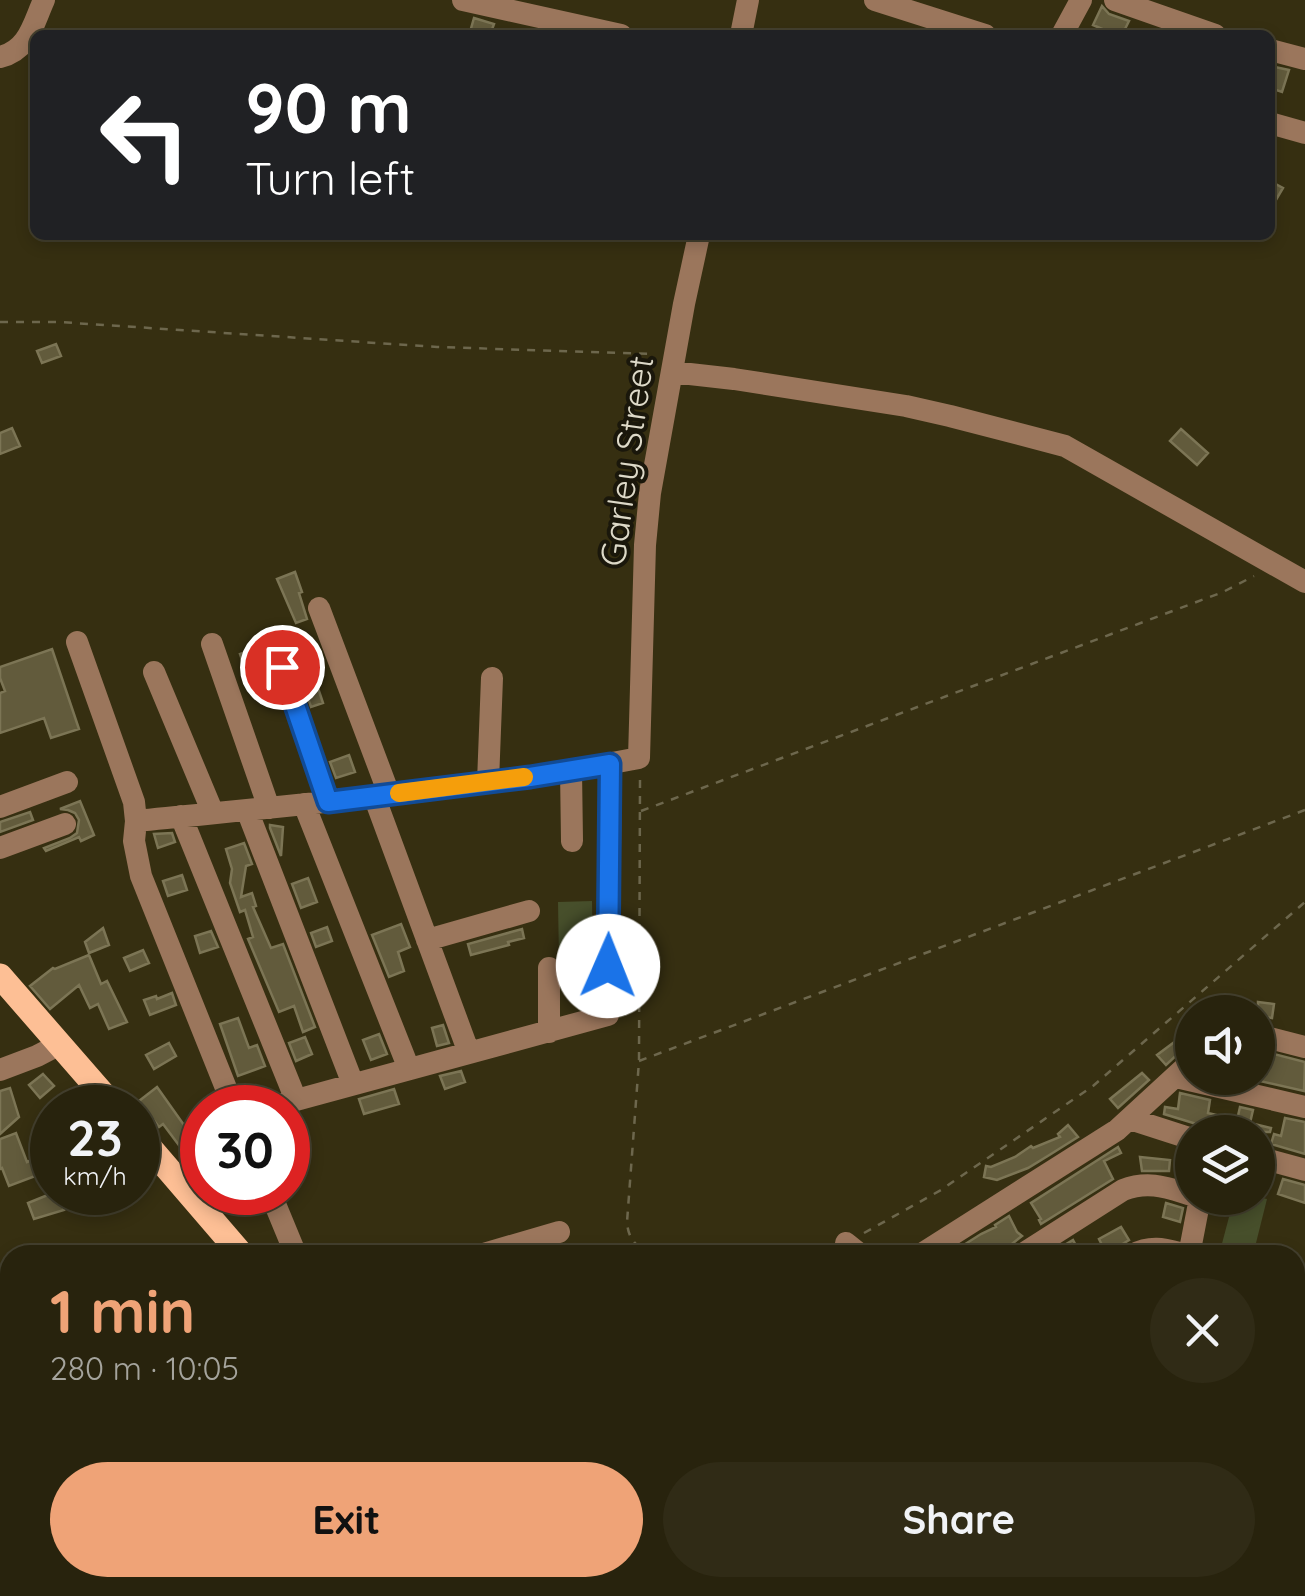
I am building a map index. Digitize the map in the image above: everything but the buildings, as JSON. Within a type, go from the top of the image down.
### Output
[{"type":"main road","points":[[0,976],[95,1085]]},
{"type":"main road","points":[[160,1160],[233,1245]]},
{"type":"street","points":[[0,57],[13,54],[23,45],[44,0]]},
{"type":"street","points":[[463,0],[599,30]]},
{"type":"street","points":[[742,30],[748,0]]},
{"type":"street","points":[[875,0],[970,30]]},
{"type":"street","points":[[1065,30],[1080,0]]},
{"type":"street","points":[[1115,0],[1201,30]]},
{"type":"street","points":[[1275,51],[1305,60]]},
{"type":"street","points":[[1275,125],[1305,134]]},
{"type":"street","name":"Garley Street","points":[[639,758],[650,494],[698,240]]},
{"type":"street","points":[[674,363],[906,406],[1065,446],[1305,582]]},
{"type":"street","points":[[319,608],[469,1053]]},
{"type":"street","points":[[77,642],[131,794],[141,876],[225,1085]]},
{"type":"street","points":[[212,644],[258,809],[353,1084]]},
{"type":"street","points":[[282,667],[316,803],[409,1069]]},
{"type":"street","points":[[154,672],[213,813]]},
{"type":"street","points":[[488,782],[492,678]]},
{"type":"street","points":[[136,821],[488,782],[639,758]]},
{"type":"street","points":[[310,1096],[608,1016],[610,764]]},
{"type":"street","points":[[571,770],[572,841]]},
{"type":"street","points":[[0,807],[66,782]]},
{"type":"street","points":[[182,816],[290,1085]]},
{"type":"street","points":[[0,848],[65,824]]},
{"type":"street","points":[[428,940],[529,911]]},
{"type":"street","points":[[549,968],[549,1032]]},
{"type":"street","points":[[1275,1039],[1305,1046]]},
{"type":"street","points":[[0,1070],[60,1044]]},
{"type":"street","points":[[936,1245],[1099,1142],[1175,1077]]},
{"type":"street","points":[[1267,1095],[1305,1107]]},
{"type":"street","points":[[1130,1118],[1175,1134]]},
{"type":"street","points":[[1275,1162],[1305,1170]]},
{"type":"street","points":[[1038,1245],[1123,1190],[1154,1184],[1175,1190]]},
{"type":"street","points":[[279,1215],[292,1245]]},
{"type":"street","points":[[1191,1245],[1195,1215]]},
{"type":"street","points":[[514,1245],[559,1232]]},
{"type":"path","points":[[0,322],[59,322],[674,363]]},
{"type":"path","points":[[641,811],[1223,592],[1270,563]]},
{"type":"path","points":[[636,1245],[628,1232],[639,1061],[639,758]]},
{"type":"path","points":[[639,1061],[1305,810]]},
{"type":"path","points":[[860,1245],[1093,1086],[1305,902]]},
{"type":"path","points":[[549,968],[608,966]]},
{"type":"green space","points":[[592,901],[593,959],[559,960],[558,902]]},
{"type":"green space","points":[[1230,1215],[1263,1215],[1256,1245],[1222,1245]]},
{"type":"slow traffic","points":[[399,793],[524,777]]},
{"type":"route","points":[[282,667],[328,802],[610,764],[608,966]]}]
